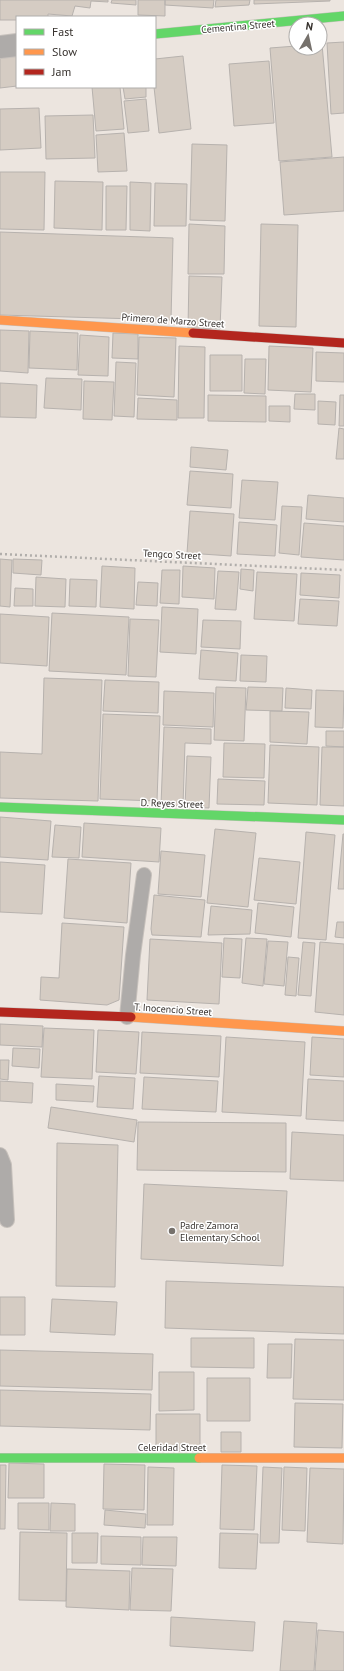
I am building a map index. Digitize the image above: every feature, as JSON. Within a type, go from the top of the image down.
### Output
[{"type":"street","name":"Cementina Street","points":[[156,34],[344,16]]},
{"type":"street","points":[[0,47],[16,46]]},
{"type":"street","name":"Primero de Marzo Street","points":[[0,320],[344,343]]},
{"type":"street","name":"D. Reyes Street","points":[[0,807],[344,820]]},
{"type":"street","name":"T. Inocencio Street","points":[[0,1012],[127,1017],[344,1031]]},
{"type":"street","name":"Celeridad Street","points":[[0,1458],[344,1458]]},
{"type":"lane","points":[[127,1017],[133,955],[144,875]]},
{"type":"lane","points":[[0,1155],[4,1165],[7,1220]]},
{"type":"path","name":"Tengco Street","points":[[0,554],[344,570]]},
{"type":"building","points":[[0,0],[108,0],[108,2],[91,1],[90,8],[75,6],[72,16],[48,14],[48,16],[16,16],[16,20],[0,20]]},
{"type":"building","points":[[112,0],[136,0],[136,5],[111,3]]},
{"type":"building","points":[[138,0],[165,0],[165,16],[138,15]]},
{"type":"building","points":[[165,0],[214,0],[213,8],[165,5]]},
{"type":"building","points":[[216,0],[250,0],[249,5],[215,7]]},
{"type":"building","points":[[254,0],[330,0],[330,1],[254,4]]},
{"type":"building","points":[[344,42],[344,113],[331,114],[328,43]]},
{"type":"building","points":[[288,47],[288,56],[323,56],[332,157],[279,161],[270,48]]},
{"type":"building","points":[[16,54],[16,86],[0,88],[0,56]]},
{"type":"building","points":[[183,56],[191,129],[159,133],[154,88],[156,88],[156,59]]},
{"type":"building","points":[[269,61],[274,123],[234,126],[229,64]]},
{"type":"building","points":[[92,88],[120,88],[124,129],[96,131]]},
{"type":"building","points":[[123,88],[146,88],[146,97],[125,99]]},
{"type":"building","points":[[146,99],[149,131],[128,133],[124,101]]},
{"type":"building","points":[[39,108],[41,148],[0,150],[0,109]]},
{"type":"building","points":[[93,115],[95,158],[46,159],[45,116]]},
{"type":"building","points":[[124,133],[127,171],[98,172],[96,135]]},
{"type":"building","points":[[192,144],[227,145],[225,221],[190,220]]},
{"type":"building","points":[[344,157],[344,211],[284,215],[280,162]]},
{"type":"building","points":[[0,172],[45,172],[44,230],[0,229]]},
{"type":"building","points":[[55,181],[103,182],[102,230],[54,228]]},
{"type":"building","points":[[130,182],[151,183],[150,231],[130,230]]},
{"type":"building","points":[[155,183],[187,184],[186,226],[154,226]]},
{"type":"building","points":[[106,186],[127,186],[126,230],[106,230]]},
{"type":"building","points":[[189,224],[225,226],[224,274],[188,274]]},
{"type":"building","points":[[261,224],[298,225],[296,327],[259,326]]},
{"type":"building","points":[[0,232],[173,238],[171,320],[0,315]]},
{"type":"building","points":[[189,276],[222,277],[220,329],[188,328]]},
{"type":"building","points":[[0,330],[29,331],[28,373],[0,371]]},
{"type":"building","points":[[30,331],[78,333],[77,370],[29,368]]},
{"type":"building","points":[[113,333],[138,334],[138,359],[112,358]]},
{"type":"building","points":[[80,335],[109,337],[108,376],[78,375]]},
{"type":"building","points":[[139,337],[176,338],[174,397],[137,395]]},
{"type":"building","points":[[179,346],[205,347],[204,418],[178,418]]},
{"type":"building","points":[[269,346],[313,348],[311,392],[268,390]]},
{"type":"building","points":[[316,352],[344,353],[344,382],[316,381]]},
{"type":"building","points":[[210,355],[242,355],[242,391],[210,391]]},
{"type":"building","points":[[245,359],[266,359],[265,394],[244,393]]},
{"type":"building","points":[[116,362],[136,363],[134,417],[114,416]]},
{"type":"building","points":[[46,378],[82,379],[81,410],[44,408]]},
{"type":"building","points":[[84,381],[114,382],[112,420],[83,419]]},
{"type":"building","points":[[0,383],[37,385],[36,418],[0,417]]},
{"type":"building","points":[[295,394],[315,394],[315,410],[294,409]]},
{"type":"building","points":[[208,395],[266,396],[266,422],[208,421]]},
{"type":"building","points":[[340,395],[344,395],[344,426],[339,426]]},
{"type":"building","points":[[138,398],[177,400],[177,420],[137,419]]},
{"type":"building","points":[[318,401],[336,402],[335,425],[318,424]]},
{"type":"building","points":[[269,406],[290,406],[290,422],[269,421]]},
{"type":"building","points":[[339,428],[344,429],[344,459],[336,459]]},
{"type":"building","points":[[191,447],[228,450],[226,470],[190,467]]},
{"type":"building","points":[[190,471],[233,474],[231,508],[187,505]]},
{"type":"building","points":[[242,480],[278,482],[275,520],[239,518]]},
{"type":"building","points":[[308,495],[344,498],[344,522],[306,519]]},
{"type":"building","points":[[282,506],[302,507],[299,555],[279,553]]},
{"type":"building","points":[[190,511],[234,514],[231,556],[187,553]]},
{"type":"building","points":[[239,522],[277,525],[275,556],[237,554]]},
{"type":"building","points":[[304,523],[344,526],[344,560],[301,557]]},
{"type":"building","points":[[0,559],[12,560],[10,607],[0,606]]},
{"type":"building","points":[[13,559],[42,560],[41,575],[13,573]]},
{"type":"building","points":[[102,566],[135,568],[134,609],[100,607]]},
{"type":"building","points":[[183,566],[215,568],[214,599],[182,597]]},
{"type":"building","points":[[241,569],[254,570],[253,591],[240,589]]},
{"type":"building","points":[[162,570],[180,570],[179,604],[160,603]]},
{"type":"building","points":[[218,571],[239,572],[236,610],[215,609]]},
{"type":"building","points":[[257,572],[297,574],[294,621],[254,619]]},
{"type":"building","points":[[301,573],[340,575],[339,598],[300,595]]},
{"type":"building","points":[[36,577],[66,579],[65,607],[35,606]]},
{"type":"building","points":[[70,579],[97,580],[96,607],[69,606]]},
{"type":"building","points":[[138,582],[158,583],[157,606],[136,605]]},
{"type":"building","points":[[15,588],[33,589],[33,606],[14,606]]},
{"type":"building","points":[[300,599],[339,601],[337,626],[298,624]]},
{"type":"building","points":[[162,607],[198,609],[196,654],[160,652]]},
{"type":"building","points":[[52,613],[129,617],[126,675],[49,671]]},
{"type":"building","points":[[0,614],[49,617],[47,666],[0,663]]},
{"type":"building","points":[[130,619],[159,620],[156,677],[128,676]]},
{"type":"building","points":[[203,620],[241,621],[240,649],[201,647]]},
{"type":"building","points":[[201,650],[238,653],[236,681],[199,679]]},
{"type":"building","points":[[241,655],[267,656],[266,682],[240,681]]},
{"type":"building","points":[[44,678],[102,680],[98,801],[0,798],[0,752],[42,754]]},
{"type":"building","points":[[105,680],[159,682],[158,713],[103,711]]},
{"type":"building","points":[[216,687],[246,688],[244,741],[214,740]]},
{"type":"building","points":[[248,687],[283,688],[282,711],[246,710]]},
{"type":"building","points":[[286,688],[312,690],[311,709],[285,708]]},
{"type":"building","points":[[316,690],[344,691],[343,728],[315,727]]},
{"type":"building","points":[[164,691],[214,693],[213,727],[163,725]]},
{"type":"building","points":[[270,711],[309,712],[307,744],[270,742]]},
{"type":"building","points":[[103,714],[160,716],[157,801],[100,799]]},
{"type":"building","points":[[164,727],[211,729],[211,744],[185,743],[183,806],[161,805]]},
{"type":"building","points":[[326,731],[344,731],[344,747],[326,746]]},
{"type":"building","points":[[224,743],[265,744],[264,778],[223,777]]},
{"type":"building","points":[[270,745],[319,747],[317,805],[268,803]]},
{"type":"building","points":[[322,747],[344,747],[344,806],[320,805]]},
{"type":"building","points":[[187,756],[211,757],[209,808],[185,807]]},
{"type":"building","points":[[218,779],[265,781],[264,805],[217,804]]},
{"type":"building","points":[[0,817],[51,821],[48,860],[0,857]]},
{"type":"building","points":[[84,823],[161,828],[159,862],[82,857]]},
{"type":"building","points":[[55,825],[81,827],[79,858],[52,857]]},
{"type":"building","points":[[215,829],[256,833],[248,907],[207,903]]},
{"type":"building","points":[[306,832],[335,835],[326,940],[298,938]]},
{"type":"building","points":[[343,834],[344,889],[338,889]]},
{"type":"building","points":[[161,851],[205,855],[201,897],[158,894]]},
{"type":"building","points":[[259,858],[300,862],[296,904],[254,900]]},
{"type":"building","points":[[68,859],[131,863],[127,923],[64,918]]},
{"type":"building","points":[[0,862],[45,865],[42,914],[0,912]]},
{"type":"building","points":[[154,895],[205,900],[201,937],[152,935],[151,929]]},
{"type":"building","points":[[258,903],[294,907],[291,937],[255,933]]},
{"type":"building","points":[[211,906],[252,910],[250,934],[208,935]]},
{"type":"building","points":[[337,922],[344,922],[344,938],[335,937]]},
{"type":"building","points":[[62,923],[124,927],[119,1000],[107,1005],[40,1000],[41,977],[59,978]]},
{"type":"building","points":[[224,938],[242,939],[240,978],[222,977]]},
{"type":"building","points":[[246,938],[267,939],[263,986],[242,983]]},
{"type":"building","points":[[150,939],[222,943],[219,1004],[147,1000]]},
{"type":"building","points":[[268,941],[288,942],[284,986],[264,984]]},
{"type":"building","points":[[303,942],[315,943],[311,996],[298,995]]},
{"type":"building","points":[[320,942],[344,944],[344,1015],[315,1012]]},
{"type":"building","points":[[288,957],[299,958],[296,996],[285,995]]},
{"type":"building","points":[[0,1024],[43,1026],[42,1047],[0,1045]]},
{"type":"building","points":[[44,1028],[94,1030],[92,1079],[41,1077]]},
{"type":"building","points":[[98,1030],[139,1032],[136,1074],[96,1072]]},
{"type":"building","points":[[142,1032],[221,1036],[219,1077],[140,1073]]},
{"type":"building","points":[[226,1037],[305,1042],[301,1116],[222,1112]]},
{"type":"building","points":[[312,1037],[344,1039],[344,1077],[310,1075]]},
{"type":"building","points":[[13,1048],[40,1049],[39,1068],[12,1066]]},
{"type":"building","points":[[0,1060],[9,1060],[8,1080],[0,1079]]},
{"type":"building","points":[[99,1076],[135,1078],[133,1109],[97,1107]]},
{"type":"building","points":[[144,1077],[218,1081],[216,1112],[142,1109]]},
{"type":"building","points":[[308,1079],[344,1081],[344,1121],[306,1119]]},
{"type":"building","points":[[0,1081],[33,1083],[32,1103],[0,1101]]},
{"type":"building","points":[[56,1084],[94,1086],[93,1102],[56,1100]]},
{"type":"building","points":[[51,1107],[137,1120],[134,1142],[48,1128]]},
{"type":"building","points":[[138,1122],[286,1123],[286,1172],[137,1170]]},
{"type":"building","points":[[292,1132],[344,1135],[344,1181],[290,1179]]},
{"type":"building","points":[[57,1143],[118,1145],[115,1287],[56,1286]]},
{"type":"building","points":[[144,1184],[287,1191],[283,1266],[141,1259]]},
{"type":"building","points":[[166,1281],[344,1287],[344,1334],[165,1328]]},
{"type":"building","points":[[0,1297],[25,1297],[25,1335],[0,1335]]},
{"type":"building","points":[[52,1299],[117,1302],[115,1335],[50,1332]]},
{"type":"building","points":[[191,1338],[254,1338],[254,1368],[191,1367]]},
{"type":"building","points":[[295,1339],[344,1340],[344,1400],[293,1399]]},
{"type":"building","points":[[268,1344],[292,1344],[291,1378],[267,1378]]},
{"type":"building","points":[[0,1350],[153,1354],[152,1390],[0,1386]]},
{"type":"building","points":[[159,1372],[194,1372],[194,1410],[159,1411]]},
{"type":"building","points":[[207,1378],[250,1378],[250,1421],[207,1421]]},
{"type":"building","points":[[0,1390],[151,1394],[150,1430],[0,1426]]},
{"type":"building","points":[[295,1403],[343,1404],[342,1448],[294,1447]]},
{"type":"building","points":[[156,1414],[200,1414],[200,1451],[156,1451]]},
{"type":"building","points":[[221,1432],[241,1432],[241,1452],[221,1452]]},
{"type":"building","points":[[9,1463],[44,1464],[44,1498],[8,1498]]},
{"type":"building","points":[[104,1464],[145,1465],[144,1510],[103,1509]]},
{"type":"building","points":[[0,1465],[6,1465],[5,1529],[0,1529]]},
{"type":"building","points":[[222,1465],[257,1466],[254,1530],[220,1529]]},
{"type":"building","points":[[148,1467],[174,1468],[173,1525],[147,1525]]},
{"type":"building","points":[[263,1467],[282,1468],[279,1543],[260,1543]]},
{"type":"building","points":[[284,1467],[307,1468],[305,1531],[282,1530]]},
{"type":"building","points":[[310,1468],[344,1469],[343,1544],[307,1542]]},
{"type":"building","points":[[18,1503],[49,1503],[49,1530],[18,1529]]},
{"type":"building","points":[[51,1503],[75,1504],[75,1531],[50,1531]]},
{"type":"building","points":[[105,1510],[146,1514],[145,1528],[104,1525]]},
{"type":"building","points":[[20,1532],[67,1533],[66,1601],[19,1600]]},
{"type":"building","points":[[72,1533],[98,1533],[97,1563],[72,1563]]},
{"type":"building","points":[[220,1533],[258,1534],[256,1569],[219,1568]]},
{"type":"building","points":[[101,1536],[141,1537],[141,1565],[101,1564]]},
{"type":"building","points":[[143,1537],[177,1537],[176,1566],[142,1565]]},
{"type":"building","points":[[132,1568],[173,1569],[171,1611],[130,1610]]},
{"type":"building","points":[[67,1569],[130,1571],[129,1610],[66,1607]]},
{"type":"building","points":[[171,1617],[255,1622],[253,1651],[170,1646]]},
{"type":"building","points":[[284,1621],[317,1623],[314,1671],[280,1671]]},
{"type":"building","points":[[318,1630],[344,1632],[344,1671],[315,1671]]},
{"type":"traffic: fast","points":[[156,34],[344,16]]},
{"type":"traffic: fast","points":[[0,807],[344,820]]},
{"type":"traffic: fast","points":[[0,1458],[199,1458]]},
{"type":"traffic: slow","points":[[0,320],[193,333]]},
{"type":"traffic: slow","points":[[131,1017],[344,1031]]},
{"type":"traffic: slow","points":[[199,1458],[344,1458]]},
{"type":"traffic: jam","points":[[193,333],[344,343]]},
{"type":"traffic: jam","points":[[0,1012],[131,1017]]},
{"type":"place","name":"Padre Zamora Elementary School","points":[[172,1231]]}]
